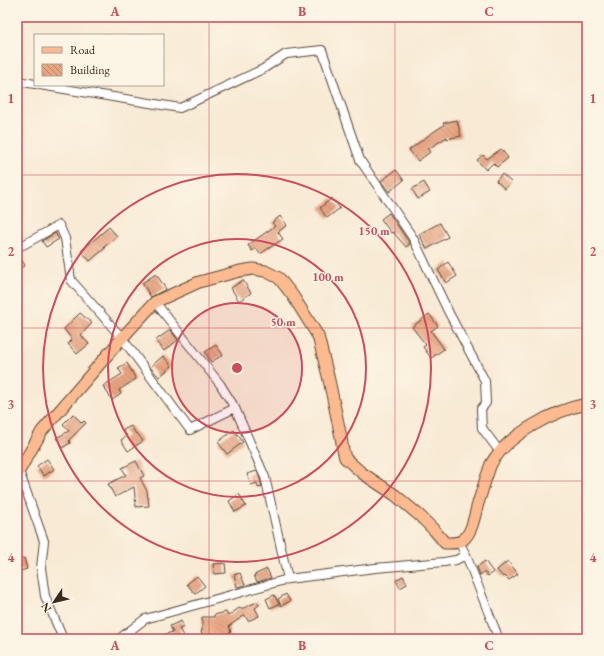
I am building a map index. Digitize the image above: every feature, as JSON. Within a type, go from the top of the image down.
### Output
[{"type":"main road","points":[[18,472],[42,431],[155,302],[198,282],[240,270],[253,269],[265,271],[280,278],[318,336],[329,380],[345,458],[362,473],[395,495],[420,516],[445,543],[455,544],[463,540],[471,530],[491,464],[500,452],[515,437],[538,422],[576,406],[587,404]]},
{"type":"street","points":[[46,86],[180,108],[263,69],[286,54],[322,50],[360,160],[413,238],[449,313],[485,381],[486,403],[481,409],[482,428],[500,452]]},
{"type":"street","points":[[17,81],[34,84]]},
{"type":"street","points":[[17,246],[23,245],[59,225],[65,238],[71,280],[122,338],[190,430],[235,408]]},
{"type":"street","points":[[155,302],[220,384],[235,408],[265,477],[288,579]]},
{"type":"street","points":[[18,472],[44,541],[41,568],[45,596],[63,639]]},
{"type":"street","points":[[459,542],[466,555],[498,639]]},
{"type":"street","points":[[119,639],[145,619],[288,579],[375,568],[444,562],[456,560],[466,555]]},
{"type":"building","points":[[457,120],[461,136],[447,139],[447,137],[428,149],[430,152],[418,161],[409,150],[444,125],[443,123]]},
{"type":"building","points":[[501,149],[508,158],[497,167],[493,163],[486,170],[477,160],[483,155],[487,159]]},
{"type":"building","points":[[396,170],[404,180],[389,192],[381,181]]},
{"type":"building","points":[[502,174],[511,182],[505,189],[496,181]]},
{"type":"building","points":[[424,182],[430,192],[418,199],[412,189]]},
{"type":"building","points":[[332,198],[340,208],[327,218],[320,208]]},
{"type":"building","points":[[389,213],[410,244],[406,247],[393,232],[391,233],[381,219]]},
{"type":"building","points":[[280,216],[287,225],[278,232],[283,239],[260,254],[256,248],[252,251],[248,245],[275,226],[272,223]]},
{"type":"building","points":[[440,223],[448,237],[427,249],[419,234]]},
{"type":"building","points":[[109,227],[117,236],[90,261],[81,251]]},
{"type":"building","points":[[55,233],[59,239],[46,247],[42,241]]},
{"type":"building","points":[[17,254],[25,265],[17,271]]},
{"type":"building","points":[[448,262],[457,276],[446,283],[438,270]]},
{"type":"building","points":[[156,274],[166,289],[151,297],[142,283]]},
{"type":"building","points":[[243,280],[251,293],[239,301],[231,288]]},
{"type":"building","points":[[80,313],[92,323],[81,335],[89,344],[77,354],[68,344],[72,340],[64,329]]},
{"type":"building","points":[[429,314],[438,326],[431,331],[444,349],[431,358],[423,347],[426,345],[412,327]]},
{"type":"building","points":[[170,330],[178,340],[164,351],[156,340]]},
{"type":"building","points":[[216,345],[223,355],[211,362],[205,352]]},
{"type":"building","points":[[163,356],[172,366],[159,377],[150,367]]},
{"type":"building","points":[[127,363],[136,379],[119,390],[121,394],[112,400],[103,386],[122,374],[118,368]]},
{"type":"building","points":[[73,414],[82,423],[84,421],[86,423],[69,440],[70,443],[62,448],[56,438],[69,431],[63,424]]},
{"type":"building","points":[[131,426],[143,441],[128,451],[121,440],[127,436],[123,430]]},
{"type":"building","points":[[234,430],[243,442],[227,454],[218,442]]},
{"type":"building","points":[[47,459],[54,469],[44,476],[37,466]]},
{"type":"building","points":[[136,461],[144,476],[140,478],[147,491],[149,506],[136,507],[134,487],[115,497],[108,484],[126,475],[122,468]]},
{"type":"building","points":[[257,471],[262,487],[258,488],[257,483],[251,485],[247,474]]},
{"type":"building","points":[[239,494],[246,506],[235,512],[229,501]]},
{"type":"building","points":[[24,558],[27,569],[17,572],[17,560]]},
{"type":"building","points":[[485,561],[493,572],[488,576],[484,572],[480,575],[477,567]]},
{"type":"building","points":[[508,561],[518,574],[509,580],[505,576],[503,577],[497,570]]},
{"type":"building","points":[[225,563],[226,573],[214,574],[213,564]]},
{"type":"building","points":[[267,569],[271,578],[257,582],[254,575]]},
{"type":"building","points":[[240,573],[245,585],[237,587],[234,575]]},
{"type":"building","points":[[197,576],[205,586],[195,594],[187,584]]},
{"type":"building","points":[[403,576],[407,584],[400,588],[396,580]]},
{"type":"building","points":[[286,594],[290,601],[281,606],[278,599]]},
{"type":"building","points":[[274,595],[279,604],[270,608],[266,599]]},
{"type":"building","points":[[257,602],[259,605],[255,608],[259,616],[248,621],[245,615],[229,626],[231,639],[203,639],[201,631],[202,617],[214,617],[214,615],[226,612],[228,616],[239,608],[241,609]]},
{"type":"building","points":[[181,621],[184,627],[179,629],[185,639],[156,639],[155,637],[173,632],[170,626]]}]
